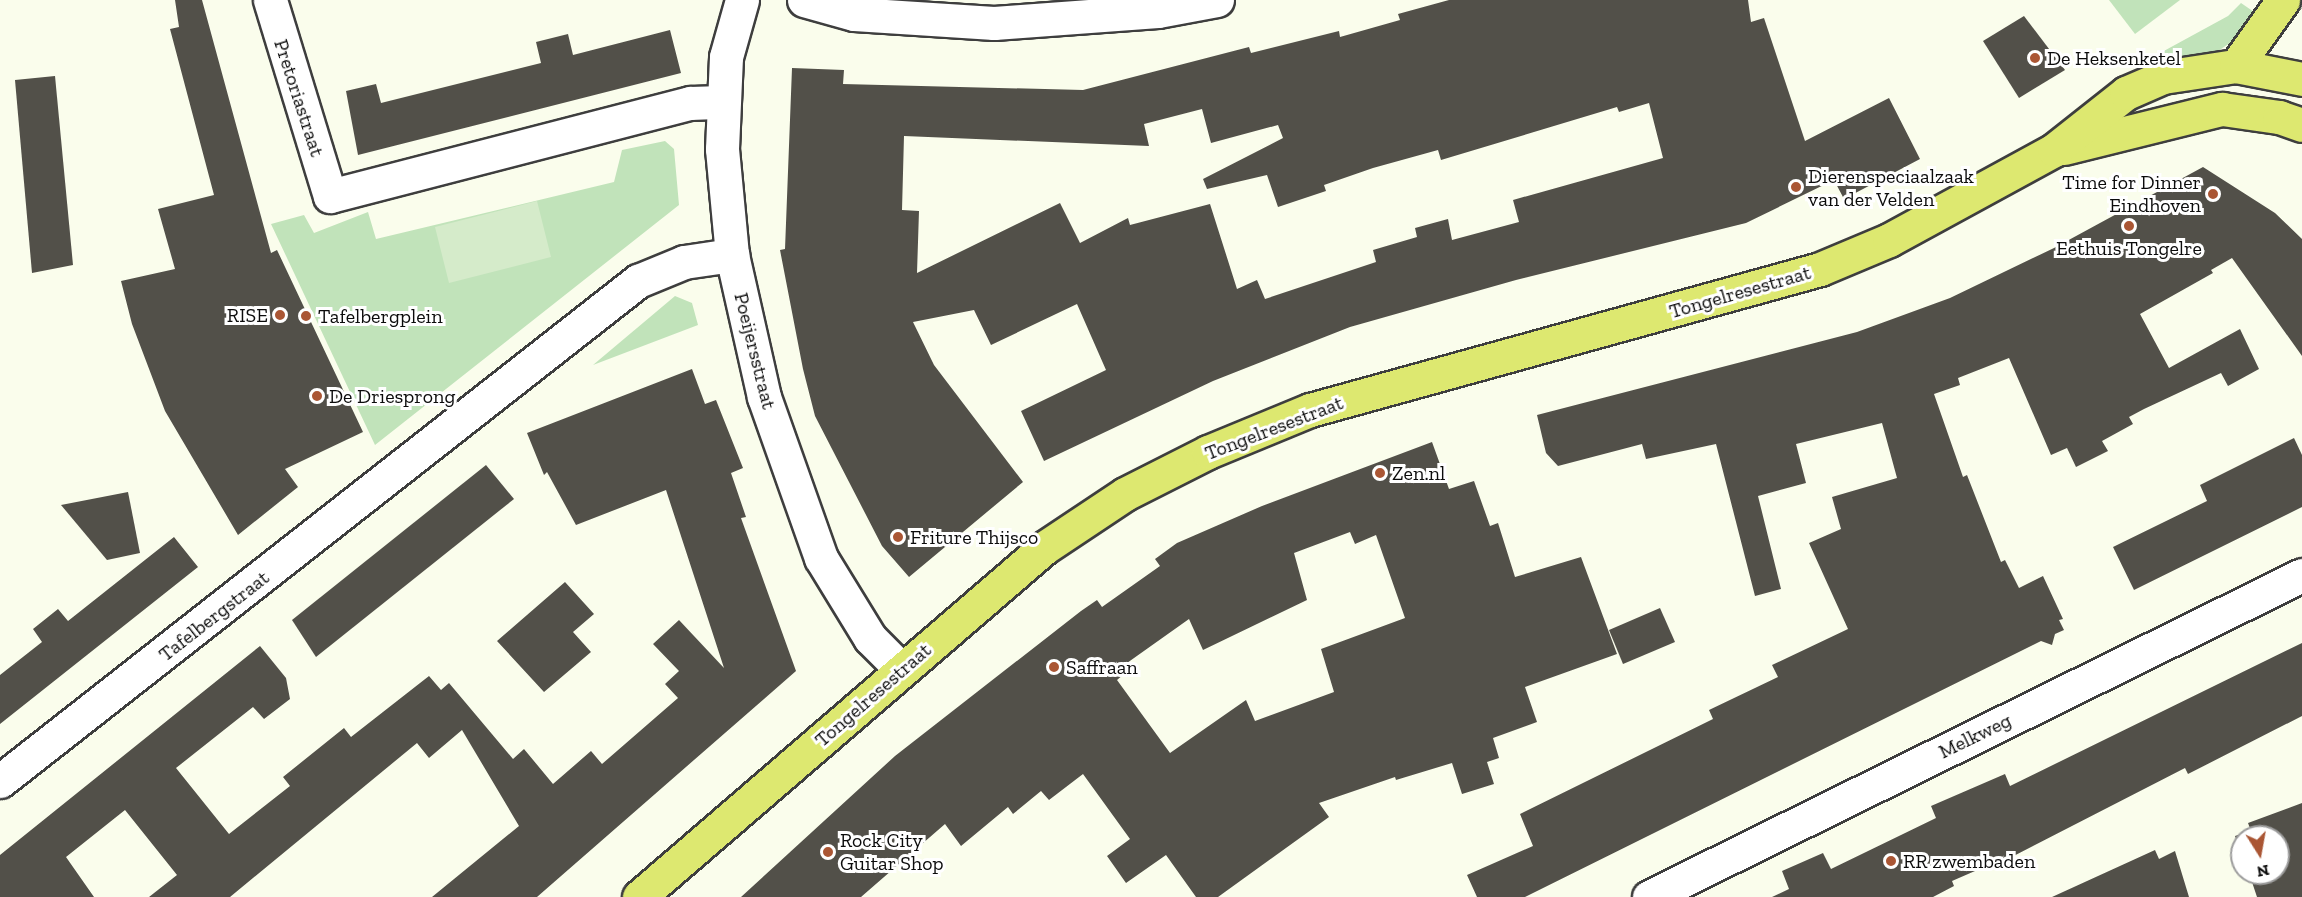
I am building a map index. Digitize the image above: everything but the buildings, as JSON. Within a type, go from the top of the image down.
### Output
[{"type":"main road","points":[[2236,66],[2283,0]]},
{"type":"main road","name":"Tongelresestraat","points":[[639,897],[1044,548],[1125,494],[1208,452],[1310,410],[1820,269],[1889,240],[2054,150],[2140,86],[2188,71],[2236,66],[2302,79]]},
{"type":"main road","name":"Tongelresestraat","points":[[2054,150],[2222,110],[2279,117],[2302,125]]},
{"type":"street","name":"Pretoriastraat","points":[[270,0],[330,196],[690,104],[722,102]]},
{"type":"street","name":"Poeijersstraat","points":[[742,0],[726,57],[722,102],[732,255],[764,397],[821,558],[870,638],[902,670]]},
{"type":"street","points":[[804,0],[854,14],[994,23],[1158,11],[1217,0]]},
{"type":"street","name":"Tafelbergstraat","points":[[0,781],[427,450],[638,281],[684,262],[732,255]]},
{"type":"street","name":"Melkweg","points":[[1649,897],[2302,575]]},
{"type":"green space","points":[[2109,0],[2180,0],[2135,34]]},
{"type":"green space","points":[[2241,3],[2257,14],[2236,39],[2215,53],[2168,62],[2162,52],[2228,16]]},
{"type":"green space","points":[[665,141],[674,149],[679,205],[375,445],[271,224],[304,215],[314,233],[368,212],[376,239],[614,182],[622,150]]},
{"type":"green space","points":[[537,201],[551,257],[449,283],[435,227]]},
{"type":"green space","points":[[675,296],[692,303],[698,325],[593,365]]},
{"type":"place","name":"De Heksenketel","points":[[2035,58]]},
{"type":"place","name":"Dierenspeciaalzaak van der Velden","points":[[1796,187]]},
{"type":"place","name":"Time for Dinner Eindhoven","points":[[2213,194]]},
{"type":"place","name":"Eethuis Tongelre","points":[[2129,226]]},
{"type":"place","name":"RISE","points":[[280,315]]},
{"type":"place","name":"Tafelbergplein","points":[[306,316]]},
{"type":"place","name":"De Driesprong","points":[[317,396]]},
{"type":"place","name":"Zen.nl","points":[[1380,473]]},
{"type":"place","name":"Friture Thijsco","points":[[898,537]]},
{"type":"place","name":"Saffraan","points":[[1054,667]]},
{"type":"place","name":"Rock City Guitar Shop","points":[[828,852]]},
{"type":"place","name":"RR zwembaden","points":[[1891,861]]}]
